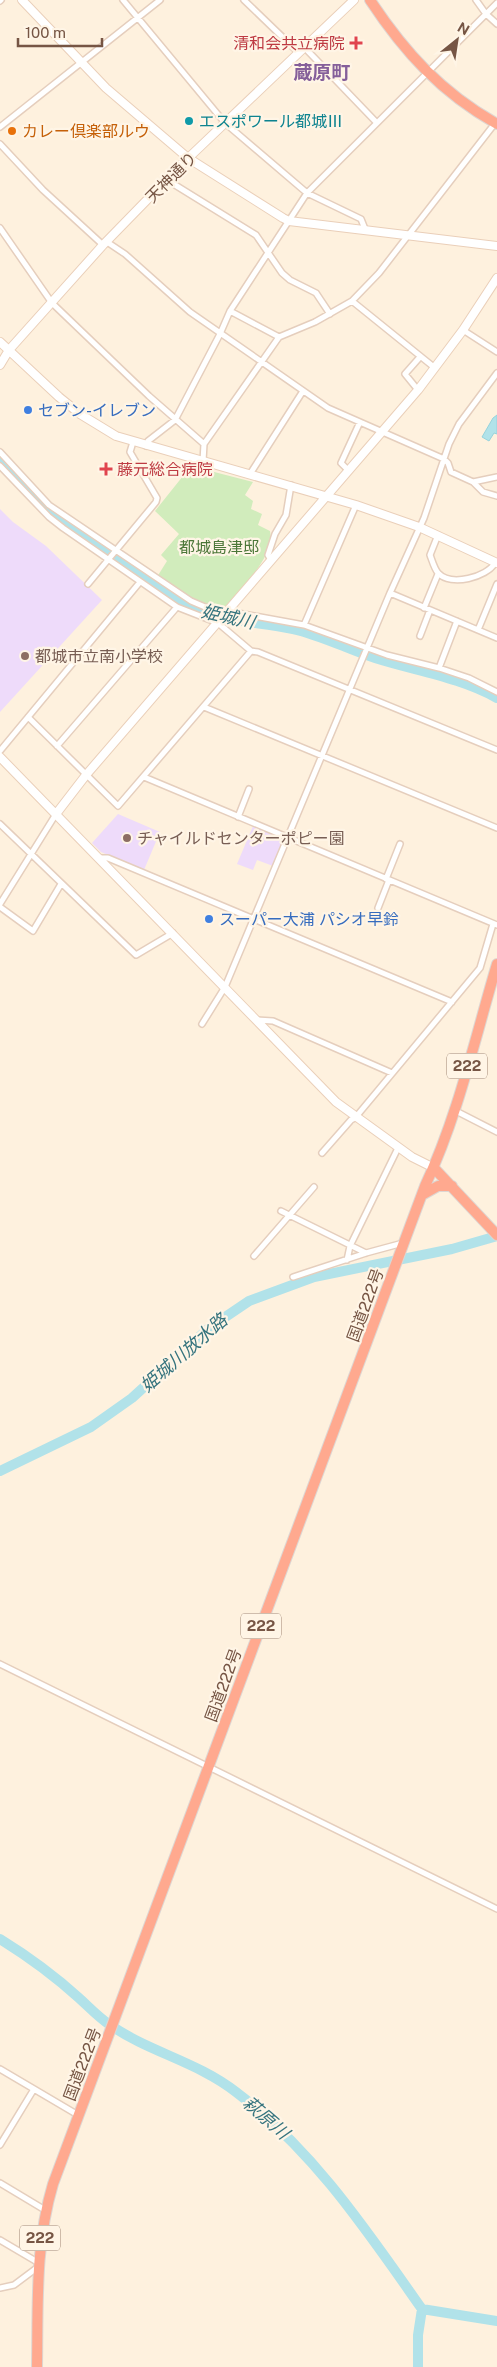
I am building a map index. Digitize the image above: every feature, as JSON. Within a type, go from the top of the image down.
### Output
[{"type":"highway","points":[[370,0],[394,36],[428,73],[496,122]]},
{"type":"highway","name":"国道222号","points":[[37,2367],[39,2265],[45,2210],[78,2115],[422,1195],[434,1168],[454,1110],[497,964]]},
{"type":"highway","points":[[434,1168],[487,1222],[497,1235]]},
{"type":"highway","points":[[422,1195],[438,1186],[452,1186]]},
{"type":"street","points":[[22,0],[106,88],[188,158],[289,221],[497,246]]},
{"type":"street","points":[[124,0],[225,123],[307,193],[361,219],[365,229]]},
{"type":"street","points":[[0,127],[82,64],[160,0]]},
{"type":"street","points":[[244,0],[301,50],[377,123]]},
{"type":"street","name":"天神通り","points":[[0,365],[9,350],[105,244],[188,158],[354,0]]},
{"type":"street","points":[[476,0],[486,14],[497,24]]},
{"type":"street","points":[[146,446],[148,441],[175,420],[230,311],[307,193],[497,3]]},
{"type":"street","points":[[203,461],[204,444],[279,337],[352,302],[379,273],[496,122]]},
{"type":"street","points":[[0,144],[43,190],[105,244],[125,254],[190,312],[220,334],[328,408],[444,459],[448,463],[451,472],[473,482],[483,492],[497,496]]},
{"type":"street","points":[[167,180],[256,235],[282,273],[290,280],[316,293],[330,314]]},
{"type":"street","points":[[0,228],[52,303],[175,420],[204,444]]},
{"type":"street","points":[[61,884],[32,930],[0,905],[56,814],[86,775],[418,390],[463,330],[497,278]]},
{"type":"street","points":[[352,302],[435,368]]},
{"type":"street","points":[[230,311],[279,337]]},
{"type":"street","points":[[463,330],[497,352]]},
{"type":"street","points":[[0,342],[80,414],[116,436],[356,505],[419,527],[496,563],[492,568],[460,579],[446,578],[438,574],[430,554],[438,536]]},
{"type":"street","points":[[418,390],[405,374],[420,357]]},
{"type":"street","points":[[202,1024],[225,987],[419,527],[459,424],[497,373]]},
{"type":"street","points":[[250,474],[303,391]]},
{"type":"street","points":[[348,470],[340,463],[360,422]]},
{"type":"street","points":[[88,584],[156,502],[157,498],[130,452],[133,442]]},
{"type":"street","points":[[0,452],[49,505],[191,601],[205,607],[227,612],[304,625],[367,648],[439,668],[475,681],[497,692]]},
{"type":"street","points":[[0,466],[49,517],[177,607],[218,623],[251,651],[258,652],[350,689],[497,750]]},
{"type":"street","points":[[473,482],[497,477]]},
{"type":"street","points":[[271,560],[268,555],[286,515],[291,485]]},
{"type":"street","points":[[304,625],[356,505]]},
{"type":"street","points":[[424,608],[438,574]]},
{"type":"street","points":[[0,751],[140,582]]},
{"type":"street","points":[[478,630],[497,584]]},
{"type":"street","points":[[390,594],[497,638]]},
{"type":"street","points":[[57,746],[177,607]]},
{"type":"street","points":[[420,636],[430,610]]},
{"type":"street","points":[[439,668],[457,621]]},
{"type":"street","points":[[28,717],[118,806],[251,651]]},
{"type":"street","points":[[204,706],[497,828]]},
{"type":"street","points":[[0,757],[336,1102],[355,1118],[398,1148],[434,1168]]},
{"type":"street","points":[[144,777],[495,925],[480,968],[355,1118],[351,1120],[322,1153]]},
{"type":"street","points":[[238,817],[249,789]]},
{"type":"street","points":[[0,824],[30,855],[136,955],[172,933]]},
{"type":"street","points":[[378,908],[400,844]]},
{"type":"street","points":[[100,858],[108,858],[452,1002]]},
{"type":"street","points":[[257,1020],[273,1021],[392,1073]]},
{"type":"street","points":[[454,1110],[497,1132]]},
{"type":"street","points":[[347,1260],[350,1246],[398,1148]]},
{"type":"street","points":[[254,1256],[314,1187]]},
{"type":"street","points":[[282,1211],[366,1253]]},
{"type":"street","points":[[293,1277],[366,1253],[403,1246]]},
{"type":"street","points":[[0,1664],[497,1909]]},
{"type":"street","points":[[0,2069],[78,2115]]},
{"type":"street","points":[[0,2145],[34,2089]]},
{"type":"street","points":[[0,2183],[45,2210]]},
{"type":"street","points":[[0,2240],[39,2265],[14,2285],[0,2288]]},
{"type":"shaded area","name":"都城市立南小学校","points":[[0,509],[13,522],[46,546],[102,600],[0,712]]},
{"type":"shaded area","name":"チャイルドセンターポピー園","points":[[118,814],[160,832],[144,870],[101,852],[92,843]]},
{"type":"shaded area","points":[[253,826],[284,840],[273,866],[257,860],[253,870],[237,864]]},
{"type":"green space","name":"都城島津邸","points":[[191,466],[253,482],[245,495],[253,501],[251,509],[262,514],[258,525],[270,531],[270,541],[262,562],[224,608],[197,601],[157,577],[167,561],[161,555],[179,534],[155,511]]},
{"type":"water","points":[[497,415],[497,434],[494,433],[489,441],[482,437],[493,418]]},
{"type":"waterway","name":"姫城川","points":[[0,460],[48,511],[68,527],[182,604],[222,618],[279,626],[324,638],[375,658],[468,685],[497,698]]},
{"type":"waterway","name":"姫城川放水路","points":[[0,1471],[91,1427],[132,1398],[209,1328],[249,1301],[314,1277],[452,1249],[497,1236]]},
{"type":"waterway","name":"萩原川","points":[[0,1939],[51,1974],[110,2025],[141,2043],[206,2073],[236,2092],[264,2115],[315,2166],[338,2193],[422,2309],[497,2321]]},
{"type":"waterway","points":[[418,2367],[418,2335],[422,2309]]},
{"type":"place","name":"清和会共立病院","points":[[356,43]]},
{"type":"place","name":"エスポワール都城Ⅲ","points":[[189,121]]},
{"type":"place","name":"カレー倶楽部ルウ","points":[[12,131]]},
{"type":"place","name":"セブン-イレブン","points":[[28,410]]},
{"type":"place","name":"藤元総合病院","points":[[106,469]]},
{"type":"place","name":"都城市立南小学校","points":[[25,656]]},
{"type":"place","name":"チャイルドセンターポピー園","points":[[127,838]]},
{"type":"place","name":"スーパー大浦 パシオ早鈴","points":[[209,919]]},
{"type":"district","name":"蔵原町","points":[[322,72]]}]
